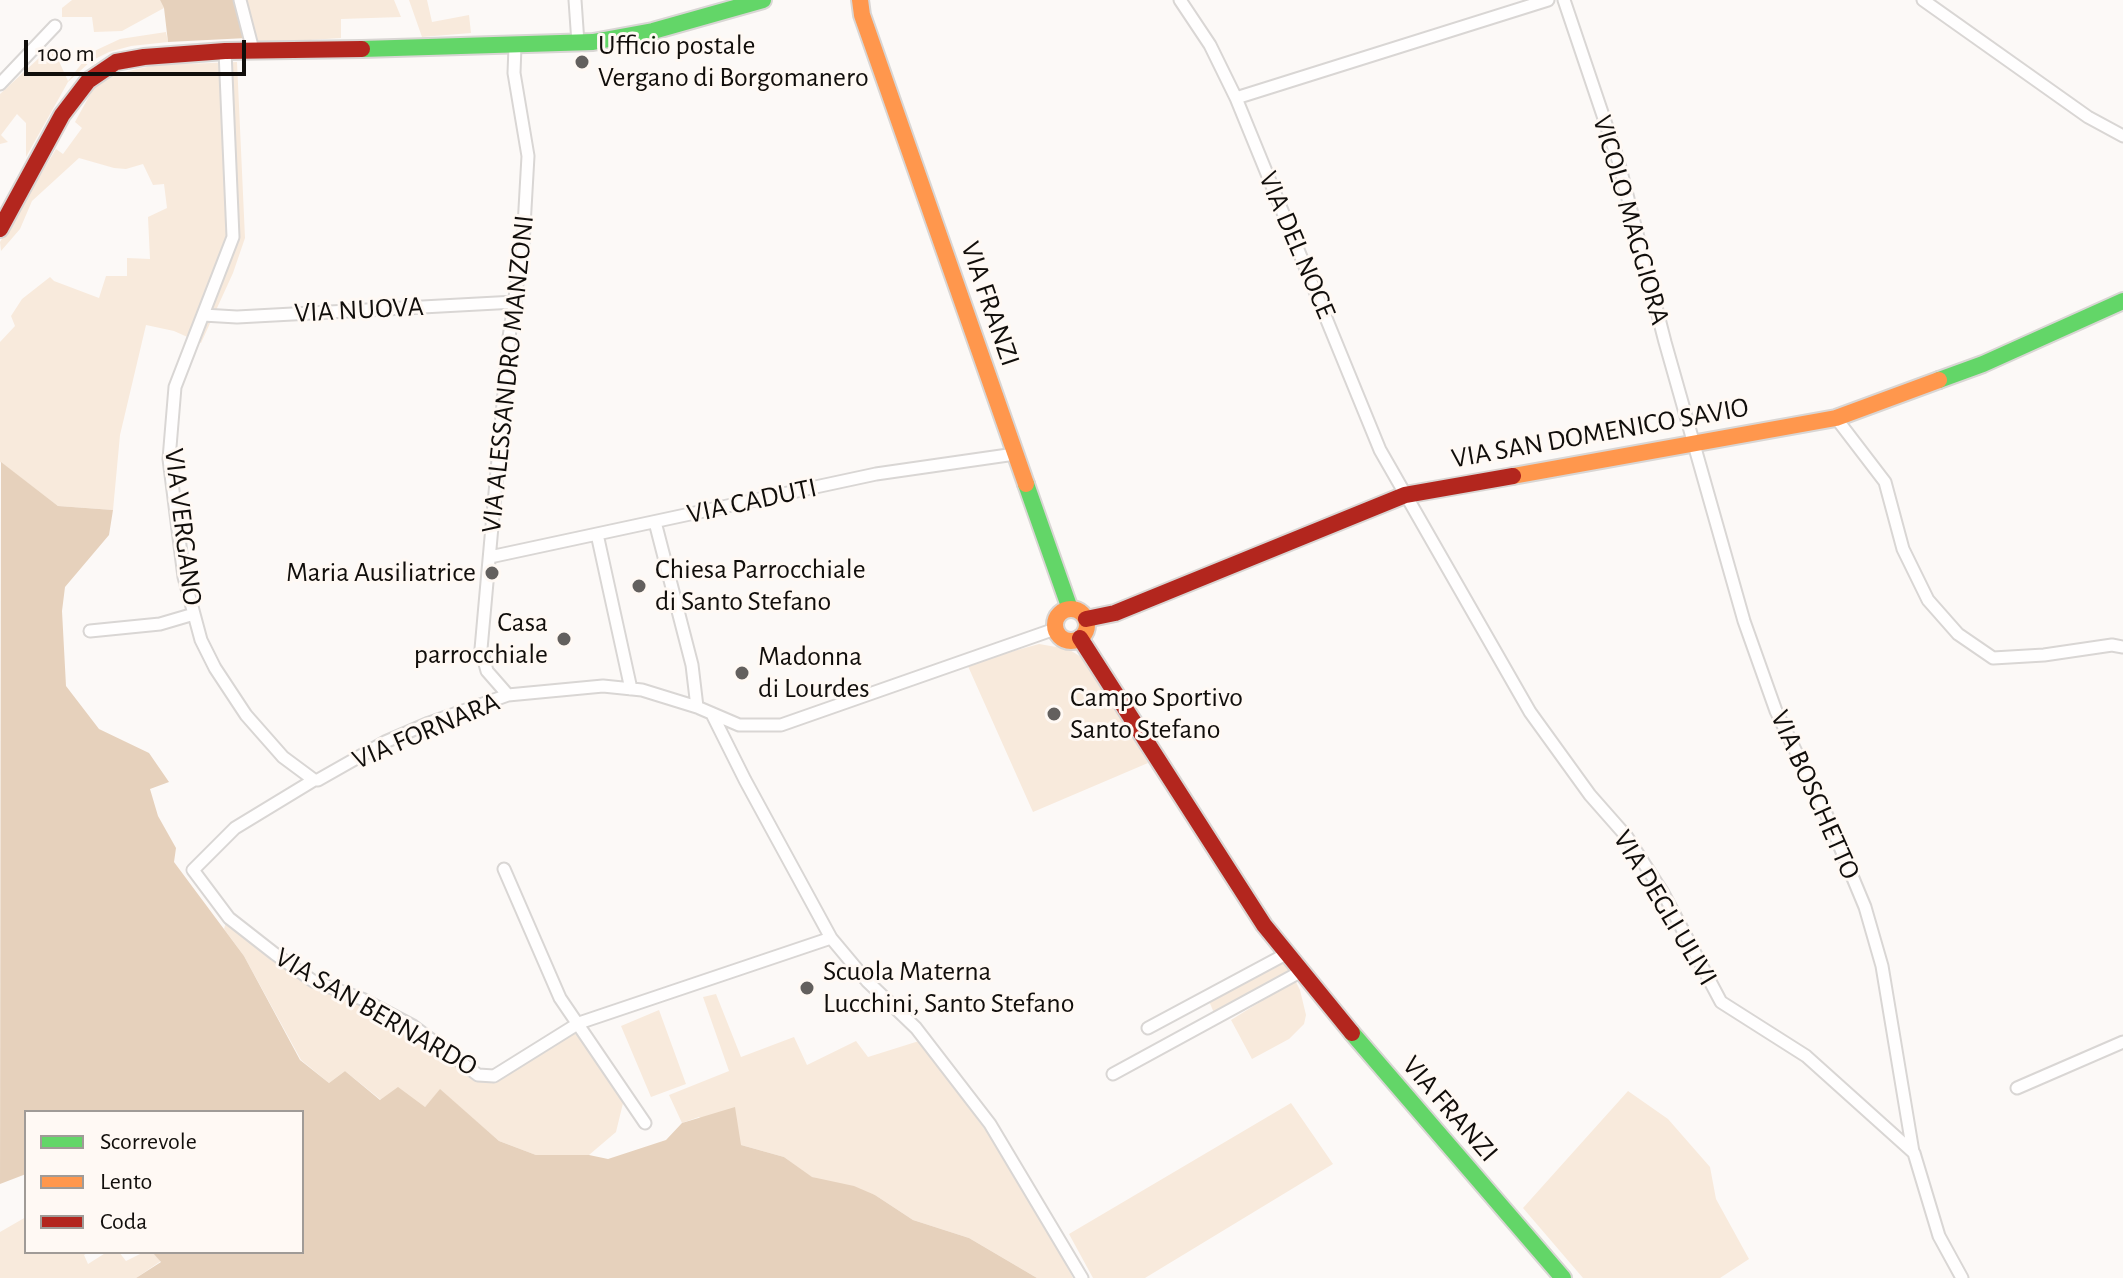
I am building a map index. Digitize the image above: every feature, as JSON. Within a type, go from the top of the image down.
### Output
[{"type":"main road","points":[[0,229],[62,115],[88,81],[116,62],[225,51],[578,43],[653,31],[763,0]]},
{"type":"main road","name":"VIA FRANZI","points":[[853,0],[861,8],[1070,609]]},
{"type":"main road","name":"VIA SAN DOMENICO SAVIO","points":[[1086,619],[1115,613],[1405,495],[1836,418],[1983,364],[2123,301]]},
{"type":"main road","points":[[1070,609],[1080,611],[1086,619],[1087,630],[1080,638],[1066,640],[1055,629],[1060,614],[1070,609]]},
{"type":"main road","name":"VIA FRANZI","points":[[1080,638],[1264,925],[1300,972],[1563,1278]]},
{"type":"street","points":[[240,0],[253,50]]},
{"type":"street","points":[[575,0],[578,43]]},
{"type":"street","name":"VIA DEL NOCE","points":[[1180,0],[1210,45],[1236,98],[1380,450],[1405,495]]},
{"type":"street","points":[[1236,98],[1548,0]]},
{"type":"street","name":"VICOLO MAGGIORA","points":[[1564,0],[1618,160],[1693,442]]},
{"type":"street","points":[[1928,1],[2088,117],[2123,136]]},
{"type":"street","points":[[0,84],[55,26]]},
{"type":"street","name":"VIA ALESSANDRO MANZONI","points":[[508,695],[487,671],[481,649],[523,244],[528,156],[514,73],[515,46]]},
{"type":"street","name":"VIA VERGANO","points":[[225,51],[233,237],[175,387],[169,459],[184,577],[201,640],[215,668],[246,715],[283,757],[314,780]]},
{"type":"street","name":"VIA NUOVA","points":[[203,315],[237,317],[515,302]]},
{"type":"street","points":[[1836,418],[1885,482],[1903,549],[1928,600],[1958,634],[1993,658],[2044,655],[2112,645],[2123,647]]},
{"type":"street","name":"VIA BOSCHETTO","points":[[1693,442],[1744,621],[1776,711],[1825,811],[1865,907],[1882,966],[1914,1153]]},
{"type":"street","name":"VIA CADUTI","points":[[490,557],[876,474],[1015,454]]},
{"type":"street","name":"VIA DEGLI ULIVI","points":[[1405,495],[1530,712],[1590,795],[1627,837],[1663,893],[1721,1002],[1806,1056],[1914,1153]]},
{"type":"street","points":[[655,522],[692,665],[697,707]]},
{"type":"street","points":[[597,534],[631,689]]},
{"type":"street","points":[[90,631],[160,624],[194,614]]},
{"type":"street","name":"VIA FORNARA","points":[[193,870],[235,828],[314,780],[396,737],[508,695],[603,686],[631,689],[697,707],[739,725],[781,725],[1055,629]]},
{"type":"street","points":[[712,714],[831,938],[867,981],[916,1028],[990,1124],[1082,1278]]},
{"type":"street","points":[[504,869],[556,1000],[579,1023],[645,1123]]},
{"type":"street","name":"VIA SAN BERNARDO","points":[[193,870],[229,918],[275,954],[313,981],[362,999],[413,1026],[478,1075],[494,1076],[579,1023],[831,938]]},
{"type":"street","points":[[1148,1028],[1286,954]]},
{"type":"street","points":[[1113,1074],[1300,972]]},
{"type":"street","points":[[2017,1088],[2123,1042]]},
{"type":"street","points":[[1914,1153],[1939,1236],[1962,1278]]},
{"type":"shaded area","points":[[72,0],[160,0],[164,8],[122,31],[94,32],[92,17],[62,17],[62,8]]},
{"type":"shaded area","points":[[160,0],[240,0],[247,38],[168,42],[164,8]]},
{"type":"shaded area","points":[[240,0],[394,0],[401,17],[341,19],[341,38],[249,44]]},
{"type":"shaded area","points":[[409,0],[427,0],[432,22],[469,15],[471,33],[422,37]]},
{"type":"shaded area","points":[[166,32],[168,42],[131,46],[91,61],[68,82],[26,157],[26,123],[17,114],[1,135],[8,142],[0,144],[0,94],[52,46],[68,81],[90,53],[120,39]]},
{"type":"shaded area","points":[[237,62],[245,238],[233,273],[201,343],[174,331],[146,325],[120,435],[113,510],[58,506],[0,462],[0,342],[15,326],[11,316],[22,299],[50,277],[99,298],[106,276],[127,276],[127,258],[150,259],[148,217],[167,208],[164,184],[153,185],[143,164],[126,169],[114,168],[79,158],[32,201],[20,229],[1,251],[0,242],[56,149],[63,154],[82,128],[75,122],[93,89],[114,75],[158,65]]},
{"type":"shaded area","points":[[1,462],[58,506],[113,510],[109,535],[65,587],[62,611],[66,686],[99,729],[149,753],[169,782],[150,789],[158,816],[176,848],[174,862],[244,956],[300,1060],[329,1083],[345,1071],[380,1100],[398,1087],[425,1107],[440,1089],[499,1141],[536,1155],[589,1155],[608,1159],[666,1140],[682,1123],[735,1107],[741,1145],[784,1157],[812,1177],[854,1186],[875,1195],[913,1220],[969,1238],[1037,1278],[136,1278],[161,1262],[154,1254],[304,1254],[304,1110],[24,1110],[24,1175],[0,1184]]},
{"type":"shaded area","name":"Campo Sportivo Santo Stefano","points":[[1039,644],[1068,649],[1083,658],[1148,763],[1033,812],[967,664]]},
{"type":"shaded area","points":[[226,922],[288,972],[311,985],[360,1003],[431,1041],[476,1081],[491,1081],[575,1031],[624,1099],[616,1132],[589,1155],[536,1155],[499,1141],[440,1090],[425,1107],[381,1100],[345,1071],[329,1083],[301,1060],[244,956],[224,929]]},
{"type":"shaded area","points":[[1283,958],[1292,971],[1215,1015],[1208,999]]},
{"type":"shaded area","points":[[1295,980],[1306,1015],[1304,1024],[1289,1039],[1252,1059],[1231,1020]]},
{"type":"shaded area","points":[[716,994],[741,1057],[794,1037],[807,1065],[856,1041],[868,1057],[919,1041],[987,1132],[1026,1191],[1073,1278],[1037,1278],[969,1238],[913,1220],[875,1195],[811,1177],[784,1157],[741,1145],[699,1117],[682,1123],[669,1095],[729,1071],[703,997]]},
{"type":"shaded area","points":[[659,1010],[686,1084],[651,1097],[621,1026]]},
{"type":"shaded area","points":[[1628,1091],[1668,1119],[1710,1167],[1716,1199],[1749,1259],[1720,1278],[1583,1278],[1523,1208]]},
{"type":"shaded area","points":[[1291,1103],[1333,1164],[1145,1278],[1093,1278],[1069,1234]]},
{"type":"shaded area","points":[[24,1218],[24,1254],[86,1254],[88,1264],[104,1254],[121,1254],[126,1261],[140,1254],[154,1254],[161,1261],[136,1278],[0,1278],[0,1232]]},
{"type":"traffic: fast","points":[[362,49],[593,42],[653,31],[763,0]]},
{"type":"traffic: fast","points":[[1939,380],[1983,364],[2123,301]]},
{"type":"traffic: fast","points":[[1026,484],[1070,609]]},
{"type":"traffic: fast","points":[[1352,1033],[1563,1278]]},
{"type":"traffic: slow","points":[[860,0],[862,15],[1026,484]]},
{"type":"traffic: slow","points":[[1513,476],[1836,418],[1939,380]]},
{"type":"traffic: slow","points":[[1071,609],[1082,614],[1087,625],[1082,636],[1071,641],[1060,636],[1055,625],[1060,614],[1071,609]]},
{"type":"traffic: jam","points":[[0,229],[62,115],[88,81],[116,62],[225,51],[362,49]]},
{"type":"traffic: jam","points":[[1086,619],[1115,613],[1405,495],[1513,476]]},
{"type":"traffic: jam","points":[[1080,638],[1264,925],[1352,1033]]},
{"type":"place","name":"Ufficio postale Vergano di Borgomanero","points":[[582,62]]},
{"type":"place","name":"Maria Ausiliatrice","points":[[492,573]]},
{"type":"place","name":"Chiesa Parrocchiale di Santo Stefano","points":[[639,586]]},
{"type":"place","name":"Casa parrocchiale","points":[[564,639]]},
{"type":"place","name":"Madonna di Lourdes","points":[[742,673]]},
{"type":"place","name":"Campo Sportivo Santo Stefano","points":[[1054,714]]},
{"type":"place","name":"Scuola Materna Lucchini, Santo Stefano","points":[[807,988]]}]
